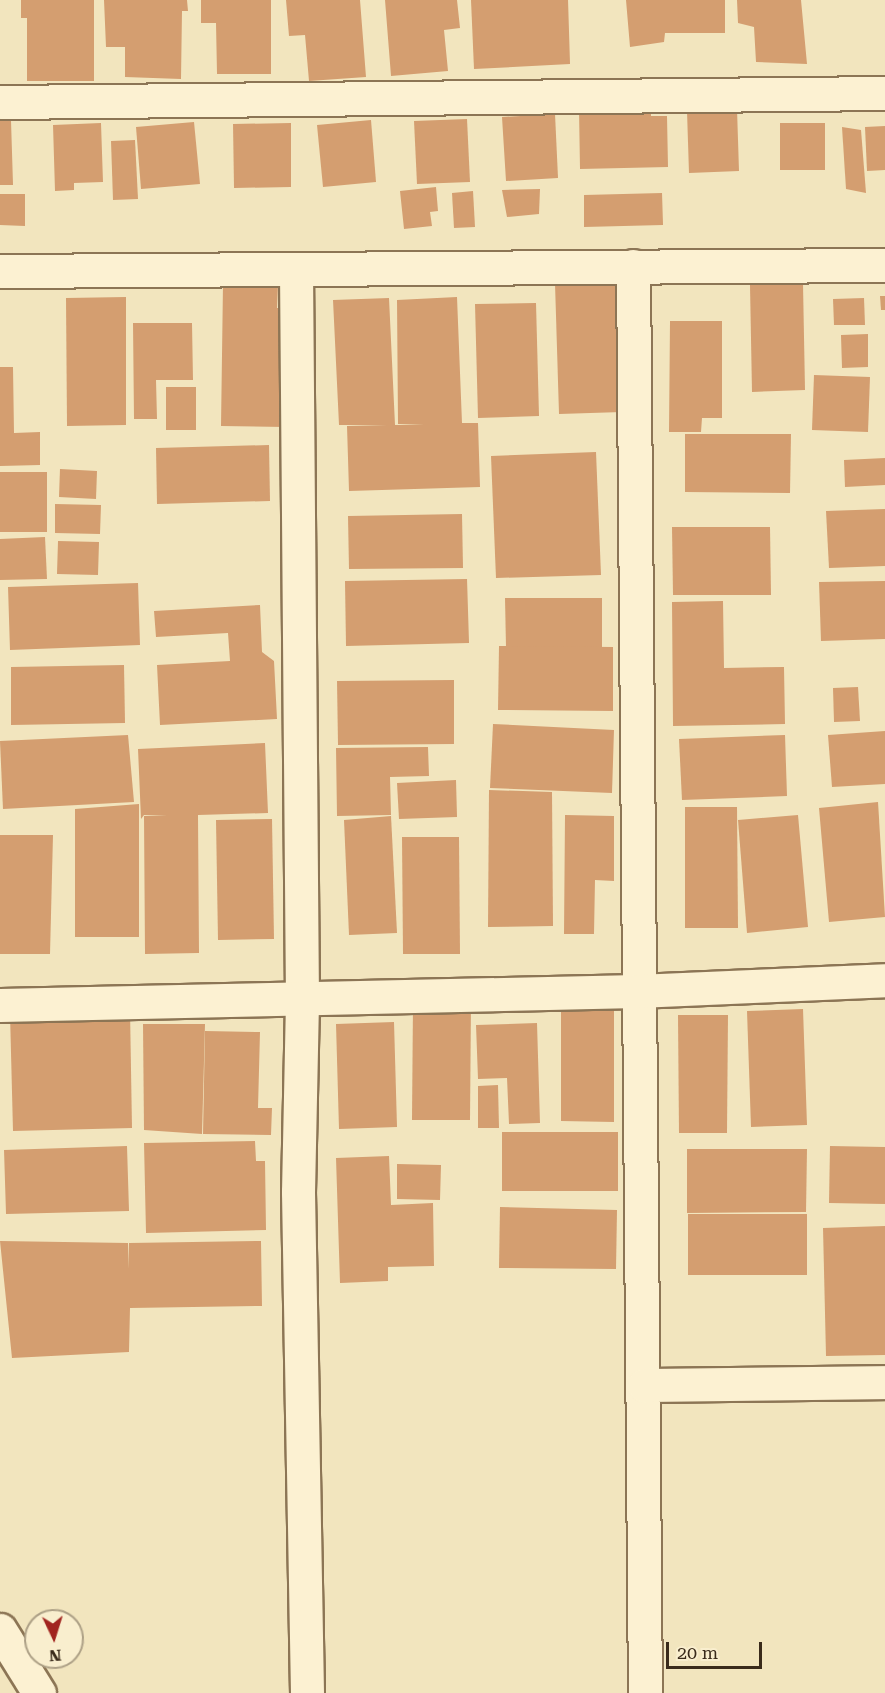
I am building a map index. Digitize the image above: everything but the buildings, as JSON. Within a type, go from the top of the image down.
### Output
[{"type":"street","points":[[0,102],[885,93]]},
{"type":"street","points":[[0,272],[885,265]]},
{"type":"street","points":[[633,266],[637,991],[644,1385],[645,1693]]},
{"type":"street","points":[[296,270],[302,1001],[298,1192],[308,1693]]},
{"type":"street","points":[[0,1005],[302,1001],[637,991],[885,980]]},
{"type":"street","points":[[644,1385],[885,1382]]},
{"type":"street","points":[[0,1630],[39,1693]]}]
